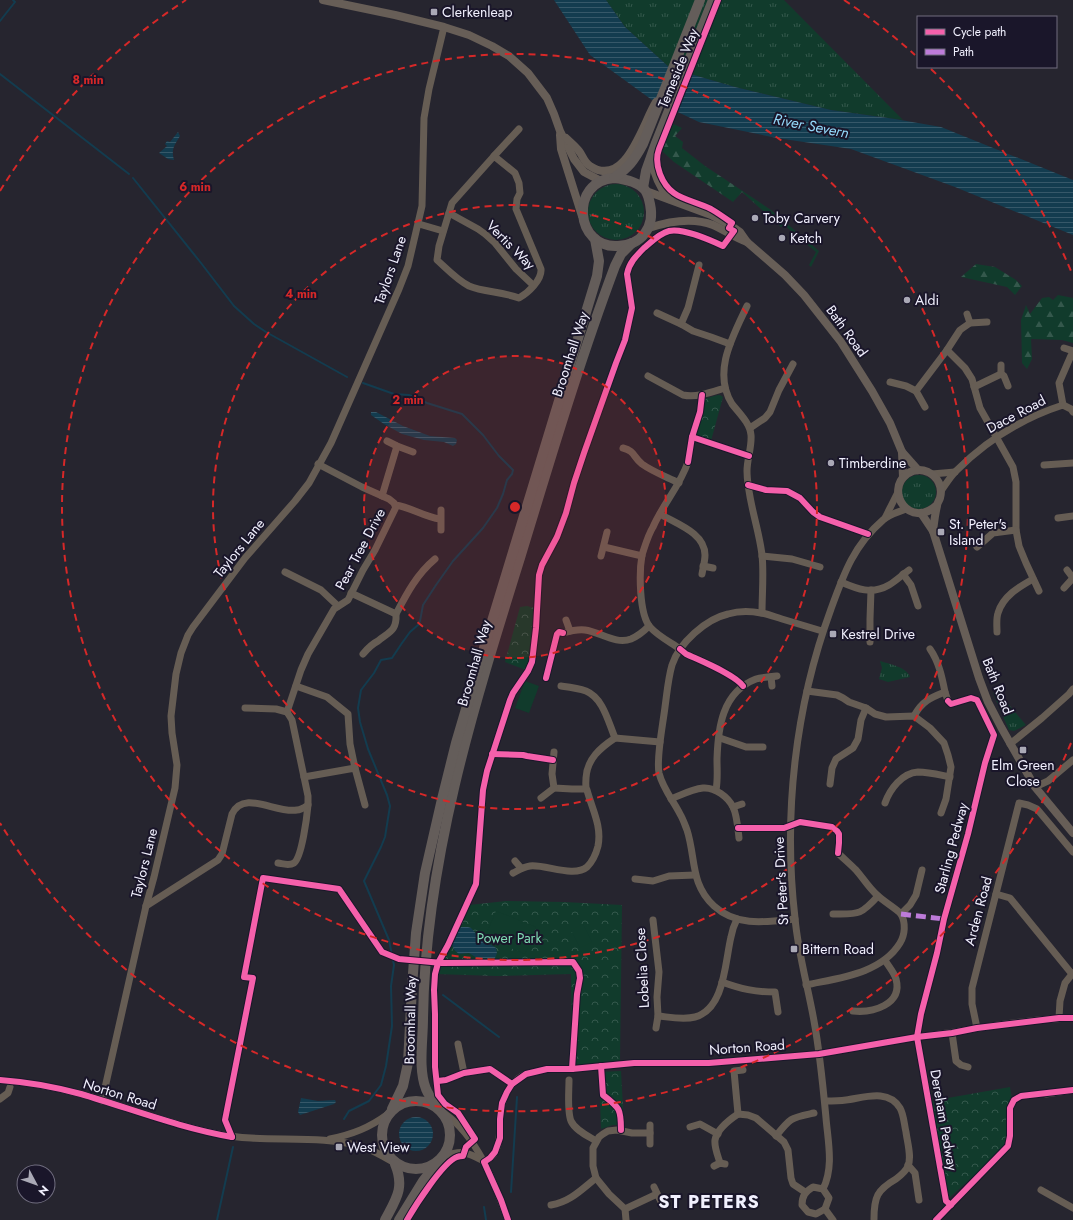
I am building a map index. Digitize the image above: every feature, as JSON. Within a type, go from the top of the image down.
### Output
[{"type":"highway","name":"Temeside Way","points":[[614,178],[628,167],[635,159],[646,128],[664,92],[700,0]]},
{"type":"highway","name":"Temeside Way","points":[[644,189],[646,171],[656,143],[713,0]]},
{"type":"highway","points":[[614,178],[622,179],[637,184],[644,189],[651,208],[652,219],[649,228],[639,239],[632,243],[618,246],[606,245],[595,239],[586,228],[583,219],[583,204],[586,195],[601,181],[614,178]]},
{"type":"highway","name":"Broomhall Way","points":[[390,1112],[403,1086],[408,1063],[416,933],[425,873],[432,841],[456,743],[597,276],[599,262],[595,239]]},
{"type":"highway","name":"Broomhall Way","points":[[440,1110],[431,1099],[425,1087],[422,1064],[425,966],[427,934],[437,865],[453,792],[471,721],[507,599],[581,366],[615,266],[621,254],[632,243]]},
{"type":"highway","points":[[385,1220],[398,1193],[400,1182],[399,1172],[382,1139],[384,1122],[390,1112],[403,1103],[411,1101],[423,1102],[440,1110],[449,1122],[452,1138],[448,1151],[423,1181],[399,1220]]},
{"type":"highway","points":[[394,1163],[403,1168],[420,1169],[428,1167],[441,1159]]},
{"type":"main road","points":[[324,0],[342,2],[444,27],[468,35],[509,56],[533,79],[547,98],[560,131],[574,159],[584,172],[601,181]]},
{"type":"main road","points":[[560,131],[579,151],[584,160],[590,166],[600,170],[606,170],[614,169],[625,160],[646,128]]},
{"type":"main road","points":[[560,131],[561,149],[583,219]]},
{"type":"main road","points":[[651,158],[656,177],[669,199]]},
{"type":"main road","name":"Bath Road","points":[[644,189],[711,215],[730,225],[740,232],[747,242],[785,275],[804,295],[841,342],[890,423],[902,452],[918,470]]},
{"type":"main road","name":"Bath Road","points":[[649,228],[675,222],[696,221],[712,225],[738,239],[747,242]]},
{"type":"main road","name":"Bath Road","points":[[898,492],[899,485],[903,478],[902,452]]},
{"type":"main road","points":[[903,478],[909,473],[918,470],[925,471],[932,474],[937,479],[941,491]]},
{"type":"main road","name":"Bath Road","points":[[933,531],[941,491]]},
{"type":"main road","points":[[898,492],[901,503],[906,509],[913,512],[921,513],[931,510],[937,505]]},
{"type":"main road","name":"Bath Road","points":[[921,513],[933,531],[979,678],[988,702],[1035,787],[1073,833]]},
{"type":"street","name":"Taylors Lane","points":[[102,1101],[146,906],[175,788],[177,764],[171,716],[172,697],[181,653],[193,626],[245,558],[309,483],[318,464],[331,443],[399,289],[408,266],[419,224],[422,206],[424,118],[429,89],[444,27]]},
{"type":"street","points":[[494,156],[515,173],[519,183],[520,193],[516,199],[516,209],[541,269],[539,278],[526,294],[519,298],[508,294],[470,286],[460,280],[437,260],[439,246],[452,203],[518,129]]},
{"type":"street","name":"Vertis Way","points":[[449,213],[485,234],[495,243],[516,269],[533,285]]},
{"type":"street","points":[[419,224],[443,231]]},
{"type":"street","points":[[681,324],[688,308],[699,265]]},
{"type":"street","points":[[747,306],[730,344],[725,359],[723,377],[725,388],[732,403],[750,428],[751,445],[747,470],[762,556],[762,613]]},
{"type":"street","points":[[657,313],[693,331],[730,344]]},
{"type":"street","points":[[967,314],[970,323]]},
{"type":"street","points":[[740,321],[748,324]]},
{"type":"street","points":[[916,391],[960,330],[970,323],[987,322]]},
{"type":"street","points":[[1063,405],[1059,383],[1073,352],[1064,348]]},
{"type":"street","points":[[947,350],[965,368],[972,380],[980,408],[1005,451],[1015,474],[1016,530],[1019,546],[1039,591]]},
{"type":"street","points":[[750,428],[765,418],[770,412],[779,390],[793,364]]},
{"type":"street","points":[[1001,365],[1001,374],[1004,376],[1008,386]]},
{"type":"street","points":[[974,387],[1001,374]]},
{"type":"street","points":[[648,376],[683,395],[688,396],[702,395],[725,388]]},
{"type":"street","points":[[890,382],[906,386],[916,391],[925,407]]},
{"type":"street","name":"Dace Road","points":[[941,491],[955,472],[996,437],[1022,422],[1063,405],[1071,409],[1073,412]]},
{"type":"street","points":[[387,441],[413,452]]},
{"type":"street","points":[[382,496],[397,446]]},
{"type":"street","points":[[623,448],[632,448],[641,463],[679,483]]},
{"type":"street","points":[[680,649],[649,626],[644,612],[641,596],[640,574],[642,556],[653,526],[684,475],[688,462]]},
{"type":"street","points":[[1044,465],[1073,463]]},
{"type":"street","name":"Pear Tree Drive","points":[[287,712],[308,654],[334,609],[348,600],[395,509],[395,505],[389,499],[318,464]]},
{"type":"street","points":[[932,474],[955,472]]},
{"type":"street","name":"St Peter's Drive","points":[[885,518],[898,492]]},
{"type":"street","points":[[395,505],[406,507],[431,518],[440,519]]},
{"type":"street","name":"St Peter's Drive","points":[[825,1209],[829,1198],[823,1189],[827,1180],[830,1163],[825,1101],[814,1022],[795,919],[791,869],[790,844],[793,776],[807,691],[822,631],[840,582],[854,552],[868,534],[885,518],[906,509]]},
{"type":"street","points":[[441,510],[441,530]]},
{"type":"street","points":[[660,514],[694,533],[702,543],[705,556],[702,574]]},
{"type":"street","points":[[1065,525],[1061,518],[1073,516]]},
{"type":"street","points":[[977,547],[993,533],[1016,530]]},
{"type":"street","points":[[601,556],[607,532]]},
{"type":"street","points":[[604,548],[642,556]]},
{"type":"street","points":[[762,556],[792,559],[820,567]]},
{"type":"street","points":[[363,654],[368,648],[390,633],[394,628],[397,621],[396,614],[414,581],[425,567],[435,558]]},
{"type":"street","points":[[703,566],[713,568]]},
{"type":"street","points":[[1064,588],[1073,578],[1067,570]]},
{"type":"street","points":[[285,572],[322,590],[338,606]]},
{"type":"street","points":[[840,582],[857,589],[871,590],[886,587],[906,572],[918,606]]},
{"type":"street","points":[[997,632],[1000,622],[998,611],[1004,602],[1013,592],[1033,579]]},
{"type":"street","points":[[870,642],[871,590]]},
{"type":"street","points":[[351,593],[396,614]]},
{"type":"street","points":[[795,919],[750,922],[737,919],[714,906],[703,894],[695,875],[688,833],[681,815],[664,789],[659,772],[660,742],[672,664],[680,649],[700,628],[728,614],[744,612],[762,613],[822,631]]},
{"type":"street","points":[[566,620],[567,632],[584,630],[613,639],[622,640],[630,639],[640,634],[649,626]]},
{"type":"street","points":[[930,649],[939,667],[948,701]]},
{"type":"street","points":[[716,790],[718,782],[717,759],[720,726],[723,714],[731,699],[743,686],[757,679],[774,677],[772,686]]},
{"type":"street","points":[[296,686],[327,697],[348,714],[350,744],[365,805]]},
{"type":"street","points":[[561,686],[584,690],[593,695],[604,711],[615,738]]},
{"type":"street","points":[[1010,744],[1042,718],[1073,689]]},
{"type":"street","points":[[807,691],[837,695],[849,702],[866,708],[875,714],[886,717],[914,716],[930,728],[944,744],[951,767],[946,799],[941,813]]},
{"type":"street","points":[[914,716],[920,706],[931,698],[945,692]]},
{"type":"street","points":[[245,708],[276,709],[287,712],[292,720],[308,796],[308,805],[297,860],[288,865],[278,863]]},
{"type":"street","points":[[830,784],[832,768],[836,759],[853,748],[858,740],[861,720],[866,708]]},
{"type":"street","points":[[513,873],[521,868],[531,866],[565,871],[579,871],[588,867],[596,854],[599,839],[597,818],[586,789],[587,772],[592,760],[601,747],[615,738],[660,742]]},
{"type":"street","points":[[720,738],[746,747],[763,747]]},
{"type":"street","points":[[554,752],[552,774],[554,788]]},
{"type":"street","points":[[1035,787],[1048,781],[1073,760]]},
{"type":"street","points":[[304,777],[355,768]]},
{"type":"street","points":[[885,803],[888,795],[894,787],[907,775],[919,772],[950,776]]},
{"type":"street","points":[[541,798],[554,788],[586,789]]},
{"type":"street","points":[[671,799],[693,790],[703,788],[720,792],[733,808],[739,838]]},
{"type":"street","points":[[146,906],[218,860],[222,854],[232,814],[235,808],[241,804],[249,802],[289,810],[297,810],[308,805]]},
{"type":"street","name":"Arden Road","points":[[976,1028],[972,1004],[972,988],[1019,802],[1037,809],[1073,852]]},
{"type":"street","points":[[733,808],[742,804]]},
{"type":"street","points":[[806,985],[856,974],[871,968],[885,960],[896,950],[903,938],[905,928],[900,914],[878,896],[855,869],[838,853]]},
{"type":"street","points":[[515,861],[521,868]]},
{"type":"street","points":[[900,914],[910,904],[916,895],[922,870]]},
{"type":"street","points":[[635,879],[653,881],[669,876],[695,875]]},
{"type":"street","points":[[996,894],[1010,898],[1072,974],[1065,983],[1060,1001],[1059,1018]]},
{"type":"street","points":[[833,914],[847,915],[859,913],[870,905],[878,896]]},
{"type":"street","name":"Lobelia Close","points":[[658,1016],[678,1018],[695,1017],[706,1012],[714,1002],[722,982],[731,935],[737,919]]},
{"type":"street","name":"Lobelia Close","points":[[653,920],[659,972],[658,1016],[656,1028]]},
{"type":"street","points":[[853,1011],[863,1012],[883,1007],[894,996],[897,988],[895,977],[885,960]]},
{"type":"street","points":[[722,982],[735,987],[757,992],[775,992],[778,1012]]},
{"type":"street","points":[[917,1037],[952,1033],[976,1028],[1059,1018],[1073,1018]]},
{"type":"street","points":[[952,1033],[956,1061],[961,1065],[968,1067]]},
{"type":"street","points":[[458,1044],[464,1073]]},
{"type":"street","points":[[446,1080],[464,1073],[490,1069],[512,1084]]},
{"type":"street","points":[[441,1159],[454,1153],[464,1152],[483,1161],[490,1158],[495,1152],[500,1138],[502,1103],[512,1084],[526,1074],[547,1069]]},
{"type":"street","points":[[738,1114],[734,1071],[743,1070]]},
{"type":"street","name":"Norton Road","points":[[0,1080],[33,1083],[81,1094],[186,1127],[219,1135],[259,1139],[326,1140],[364,1147],[394,1163]]},
{"type":"street","points":[[569,1080],[569,1112],[571,1122],[580,1131],[596,1141]]},
{"type":"street","points":[[0,1099],[8,1093],[10,1087]]},
{"type":"street","points":[[1046,1094],[1073,1090]]},
{"type":"street","points":[[825,1101],[847,1100],[871,1095],[883,1096],[892,1100],[899,1108],[903,1118],[909,1150],[908,1165],[900,1176],[884,1186],[877,1195],[874,1205],[874,1218]]},
{"type":"street","points":[[440,1110],[451,1118],[479,1151],[501,1200],[508,1220]]},
{"type":"street","name":"Norton Road","points":[[326,1140],[351,1134],[363,1129],[376,1123],[390,1112]]},
{"type":"street","points":[[776,1136],[789,1120],[814,1113]]},
{"type":"street","points":[[720,1164],[715,1141],[718,1134],[728,1121],[738,1114],[748,1115],[756,1118],[784,1142],[788,1150],[793,1184],[805,1192]]},
{"type":"street","points":[[690,1127],[700,1124],[718,1134]]},
{"type":"street","points":[[650,1125],[650,1144]]},
{"type":"street","points":[[626,1220],[625,1208],[609,1194],[596,1178],[592,1154],[596,1141],[603,1134],[617,1130],[632,1133],[650,1133]]},
{"type":"street","points":[[908,1165],[915,1173],[919,1200]]},
{"type":"street","points":[[551,1205],[560,1204],[567,1200],[596,1178]]},
{"type":"street","points":[[654,1187],[662,1206]]},
{"type":"street","points":[[823,1189],[813,1187],[805,1192],[802,1199],[802,1205],[808,1212],[816,1214],[825,1209],[833,1220]]},
{"type":"street","points":[[1041,1190],[1073,1208]]},
{"type":"street","points":[[625,1208],[657,1194]]},
{"type":"green space","points":[[606,0],[784,0],[903,120],[831,110],[735,87],[670,68],[625,27]]},
{"type":"green space","points":[[669,122],[682,128],[675,136],[683,142],[682,148],[705,166],[771,210],[819,251],[811,267],[809,265],[816,252],[784,225],[781,227],[742,192],[733,202],[674,162],[662,151]]},
{"type":"green space","points":[[616,184],[627,186],[636,192],[642,201],[644,212],[642,223],[636,232],[627,238],[616,240],[605,238],[596,232],[590,223],[588,212],[590,201],[596,192],[605,186]]},
{"type":"green space","points":[[976,264],[995,267],[1016,280],[1022,286],[1015,295],[1007,287],[961,277]]},
{"type":"green space","points":[[1058,295],[1073,298],[1073,343],[1062,340],[1031,339],[1032,359],[1027,369],[1022,363],[1021,320],[1026,305],[1030,314],[1042,298],[1049,297],[1053,300]]},
{"type":"green space","points":[[718,395],[723,397],[711,441],[695,434],[701,414],[703,399]]},
{"type":"green space","points":[[919,475],[931,480],[936,492],[931,504],[919,509],[907,504],[902,492],[907,480]]},
{"type":"green space","points":[[527,606],[534,608],[531,657],[526,670],[505,662],[520,607]]},
{"type":"green space","points":[[880,661],[902,668],[910,677],[888,682],[879,679],[882,668]]},
{"type":"green space","points":[[525,681],[539,686],[529,713],[515,708]]},
{"type":"green space","points":[[998,692],[1026,725],[1014,731],[1009,730],[993,693]]},
{"type":"green space","name":"Power Park","points":[[506,901],[622,905],[620,1062],[571,1066],[571,974],[497,976],[435,974],[469,905]]},
{"type":"green space","points":[[496,911],[536,927],[525,954],[485,937]]},
{"type":"green space","points":[[583,924],[592,942],[580,948],[571,930]]},
{"type":"green space","points":[[621,1071],[624,1125],[613,1125],[601,1129],[599,1072]]},
{"type":"green space","points":[[1010,1087],[1012,1100],[1009,1105],[1006,1145],[948,1199],[925,1102]]},
{"type":"water","name":"River Severn","points":[[554,0],[606,0],[625,27],[670,68],[735,87],[831,110],[941,127],[1073,180],[1073,235],[955,187],[851,149],[777,138],[699,122],[652,100],[590,55]]},
{"type":"water","points":[[178,132],[180,136],[174,148],[174,160],[168,159],[159,153],[167,146],[165,144],[167,141],[170,142]]},
{"type":"water","points":[[371,412],[376,412],[403,426],[430,436],[455,438],[457,440],[456,444],[453,446],[444,442],[424,440],[402,434],[371,415]]},
{"type":"water","points":[[461,927],[471,928],[480,938],[496,948],[497,953],[495,958],[477,958],[469,953],[459,954],[455,951],[452,940]]},
{"type":"water","points":[[301,1098],[318,1101],[335,1100],[336,1102],[334,1104],[300,1115],[298,1112]]},
{"type":"water","points":[[416,1117],[422,1118],[428,1122],[432,1128],[432,1140],[428,1146],[422,1150],[416,1151],[410,1150],[404,1146],[400,1140],[399,1134],[400,1128],[404,1122],[410,1118]]},
{"type":"waterway","points":[[0,21],[15,2],[13,0]]},
{"type":"waterway","points":[[0,74],[129,174]]},
{"type":"waterway","points":[[133,178],[234,306],[254,324],[266,332],[347,377]]},
{"type":"waterway","points":[[344,1119],[349,1111],[369,1101],[381,1085],[386,1066],[392,1026],[391,986],[394,965],[389,940],[364,881],[385,837],[390,806],[368,749],[360,722],[358,708],[361,690],[374,673],[381,660],[392,658],[410,632],[418,625],[423,605],[436,585],[453,561],[483,528],[497,508],[507,480],[512,474],[513,470],[499,456],[483,435],[462,414],[427,403],[409,395],[394,394],[363,383]]},
{"type":"waterway","points":[[443,995],[499,1037]]},
{"type":"waterway","points":[[511,1192],[517,1097]]},
{"type":"waterway","points":[[217,1220],[233,1147]]},
{"type":"waterway","points":[[484,1207],[486,1220]]},
{"type":"marked path","points":[[901,914],[944,919]]},
{"type":"cycle path","points":[[407,1220],[437,1175],[451,1161],[463,1156],[466,1147],[475,1139],[458,1113],[445,1104],[438,1095],[435,1067],[435,974],[438,963],[448,945],[476,884],[483,790],[487,771],[510,700],[532,662],[536,628],[539,575],[542,565],[557,537],[566,513],[584,453],[625,340],[632,308],[627,274],[629,266],[641,251],[656,238],[666,232],[682,231],[723,246],[734,231],[729,228],[732,223],[719,214],[703,205],[681,197],[669,189],[664,183],[657,162],[659,149],[718,0]]},
{"type":"cycle path","points":[[688,462],[692,437],[700,412],[702,395]]},
{"type":"cycle path","points":[[692,437],[749,456]]},
{"type":"cycle path","points":[[748,485],[766,490],[787,491],[800,498],[820,517],[868,534]]},
{"type":"cycle path","points":[[546,678],[557,634],[559,632],[563,633]]},
{"type":"cycle path","points":[[680,649],[686,654],[725,672],[739,681],[743,686]]},
{"type":"cycle path","name":"Starling Pedway","points":[[948,701],[951,704],[971,698],[977,700],[994,735],[985,763],[968,834],[944,919],[921,1014],[917,1037],[946,1201],[951,1205]]},
{"type":"cycle path","points":[[492,754],[523,755],[553,760]]},
{"type":"cycle path","points":[[738,828],[784,828],[800,822],[832,827],[839,834],[838,853]]},
{"type":"cycle path","points":[[232,1137],[225,1120],[253,978],[244,977],[263,878],[339,889],[382,952],[399,959],[442,963],[573,962],[579,971],[580,978],[577,994],[572,1069]]},
{"type":"cycle path","points":[[508,1220],[484,1162],[495,1152],[500,1138],[502,1103],[507,1092],[512,1084],[526,1074],[547,1069],[572,1069],[634,1063],[709,1063],[819,1054],[977,1028],[1059,1018],[1073,1018]]},
{"type":"cycle path","points":[[601,1066],[603,1095],[616,1106],[620,1113],[621,1130]]},
{"type":"cycle path","points":[[438,1081],[446,1080],[464,1073],[490,1069],[512,1084]]},
{"type":"cycle path","points":[[0,1080],[31,1083],[71,1091],[194,1129],[232,1137]]},
{"type":"cycle path","points":[[936,1220],[1008,1146],[1010,1136],[1010,1108],[1014,1100],[1021,1096],[1073,1090]]},
{"type":"place","name":"Clerkenleap","points":[[434,12]]},
{"type":"place","name":"Toby Carvery","points":[[755,218]]},
{"type":"place","name":"Ketch","points":[[782,238]]},
{"type":"place","name":"Aldi","points":[[907,300]]},
{"type":"place","name":"Timberdine","points":[[831,463]]},
{"type":"place","name":"St. Peter's Island","points":[[941,532]]},
{"type":"place","name":"Kestrel Drive","points":[[833,634]]},
{"type":"place","name":"Elm Green Close","points":[[1023,750]]},
{"type":"place","name":"Bittern Road","points":[[794,949]]},
{"type":"place","name":"West View","points":[[339,1147]]},
{"type":"district","name":"ST PETERS","points":[[709,1202]]}]
